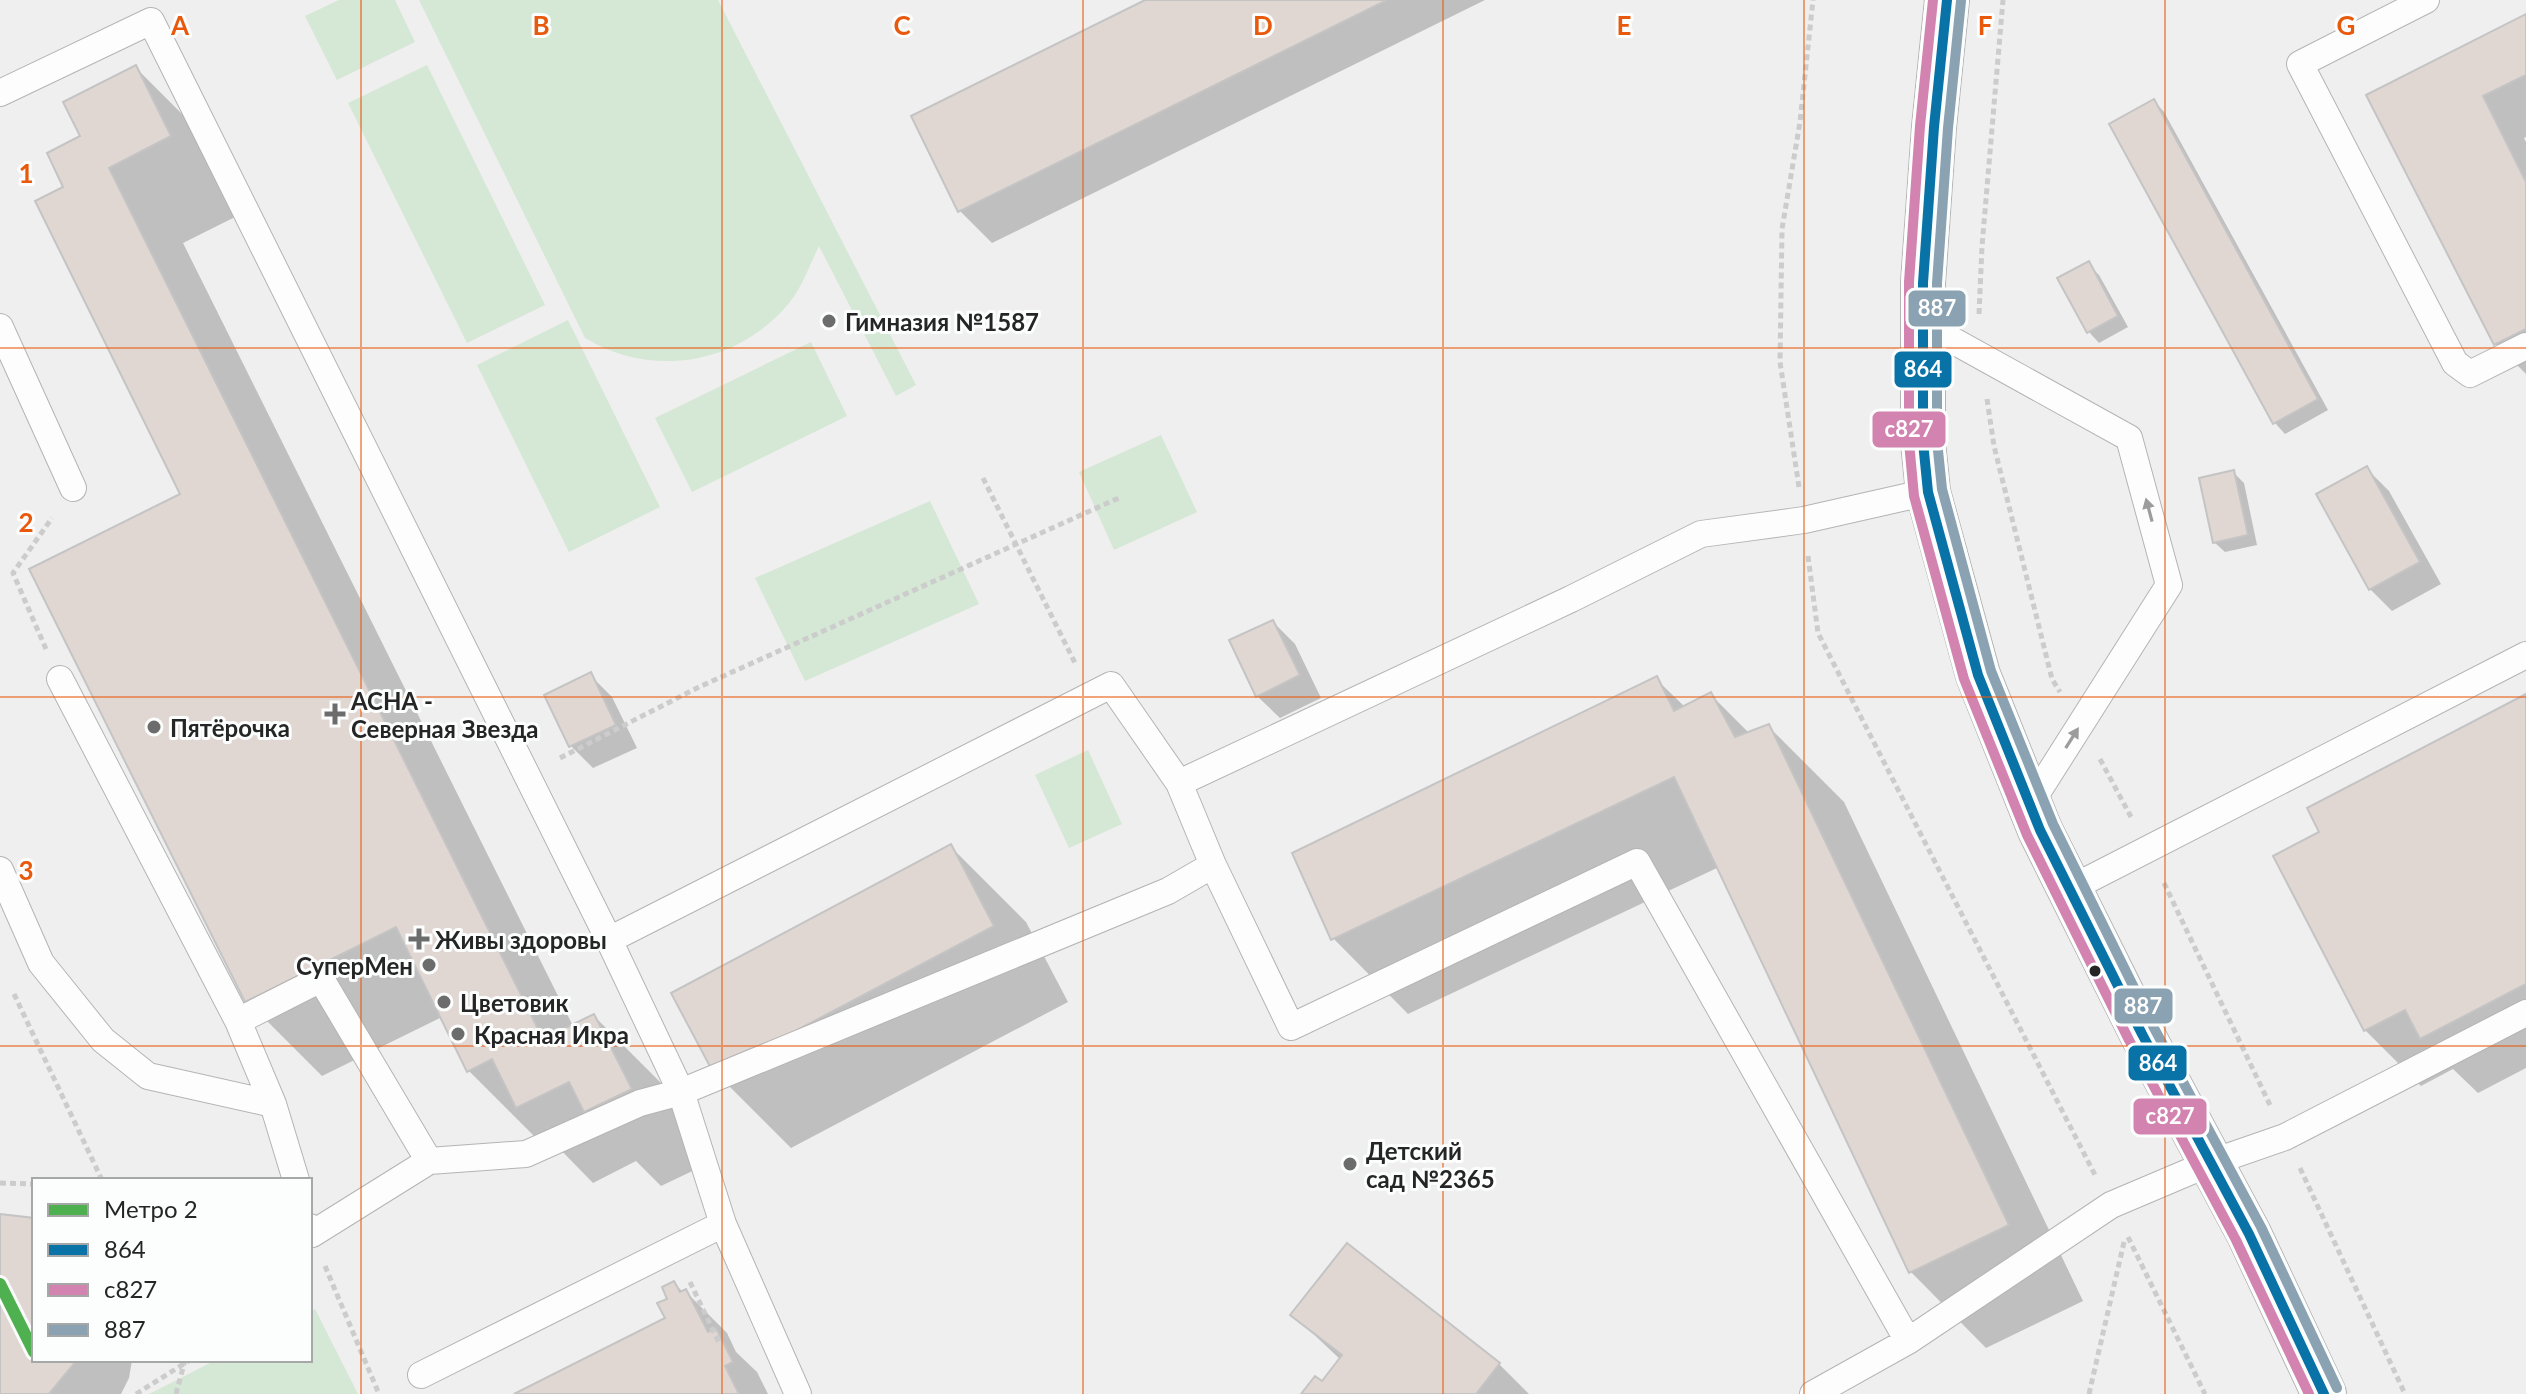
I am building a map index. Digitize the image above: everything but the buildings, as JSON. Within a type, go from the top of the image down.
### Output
[{"type":"street","points":[[1947,0],[1932,143],[1923,283],[1923,442],[1928,492],[1978,675],[2030,804],[2068,890],[2249,1234],[2324,1394]]},
{"type":"lane","points":[[2426,0],[2300,64],[2455,363],[2470,374],[2526,346]]},
{"type":"lane","points":[[0,93],[151,21],[609,940],[681,1092],[723,1224],[798,1394]]},
{"type":"lane","points":[[1923,324],[2129,438],[2169,585],[2030,804]]},
{"type":"lane","points":[[0,327],[73,488]]},
{"type":"lane","points":[[1179,783],[1557,606],[1701,534],[1804,520],[1928,492]]},
{"type":"lane","points":[[2068,890],[2526,655]]},
{"type":"lane","points":[[60,679],[238,1021],[273,1104],[295,1178]]},
{"type":"lane","points":[[609,940],[1111,685],[1179,783],[1213,865],[1291,1027],[1637,862],[1908,1341]]},
{"type":"lane","points":[[312,1229],[429,1161],[526,1154],[640,1103],[681,1092],[1168,891],[1213,865]]},
{"type":"lane","points":[[0,870],[41,963],[103,1040],[148,1076],[273,1104]]},
{"type":"lane","points":[[238,1021],[321,979],[429,1161]]},
{"type":"lane","points":[[1813,1394],[1908,1341],[2111,1205],[2210,1163],[2285,1137],[2526,1013]]},
{"type":"lane","points":[[421,1375],[723,1224]]},
{"type":"path","points":[[1813,0],[1800,122],[1782,243],[1780,362],[1818,633],[2111,1205]]},
{"type":"path","points":[[983,478],[1091,695]]},
{"type":"path","points":[[60,679],[13,573],[73,488]]},
{"type":"path","points":[[527,775],[699,687],[1121,497]]},
{"type":"path","points":[[24,1011],[101,1178]]},
{"type":"path","points":[[0,1183],[32,1184]]},
{"type":"path","points":[[312,1232],[379,1394]]},
{"type":"path","points":[[2089,1394],[2126,1233],[2205,1394]]},
{"type":"path","points":[[674,1249],[720,1345]]},
{"type":"path","points":[[136,1394],[183,1362]]},
{"type":"path","points":[[176,1394],[184,1362]]},
{"type":"green space","points":[[339,0],[395,0],[415,42],[337,80],[305,16]]},
{"type":"green space","points":[[419,0],[718,0],[916,385],[896,396],[819,246],[799,288],[783,310],[762,329],[715,354],[689,360],[636,358],[585,338]]},
{"type":"green space","points":[[427,65],[545,305],[467,343],[348,103]]},
{"type":"green space","points":[[568,320],[660,507],[569,552],[477,365]]},
{"type":"green space","points":[[811,342],[847,416],[692,492],[655,418]]},
{"type":"green space","points":[[1161,435],[1197,512],[1114,550],[1079,472]]},
{"type":"green space","points":[[930,501],[979,604],[805,681],[755,578]]},
{"type":"green space","points":[[1088,750],[1122,824],[1069,848],[1035,775]]},
{"type":"green space","points":[[315,1309],[358,1394],[149,1394],[212,1362],[312,1362],[312,1311]]},
{"type":"metro line","name":"2","points":[[0,1284],[32,1348]]},
{"type":"transit line","name":"с827","points":[[1933,0],[1909,282],[1909,442],[1914,496],[1964,679],[2027,835],[2129,1040],[2236,1240],[2309,1394]]},
{"type":"transit line","name":"864","points":[[1947,0],[1923,283],[1923,442],[1928,492],[1978,675],[2040,830],[2142,1034],[2249,1234],[2324,1394]]},
{"type":"transit line","name":"887","points":[[1961,1],[1937,283],[1937,441],[1942,489],[1991,671],[2053,824],[2154,1028],[2261,1227],[2337,1388]]},
{"type":"place","name":"Гимназия №1587","points":[[829,321]]},
{"type":"place","name":"АСНА - Северная Звезда","points":[[335,714]]},
{"type":"place","name":"Пятёрочка","points":[[154,727]]},
{"type":"place","name":"Живы здоровы","points":[[419,939]]},
{"type":"place","name":"СуперМен","points":[[429,965]]},
{"type":"place","name":"Цветовик","points":[[444,1002]]},
{"type":"place","name":"Красная Икра","points":[[458,1034]]},
{"type":"place","name":"Детский сад №2365","points":[[1350,1164]]}]
